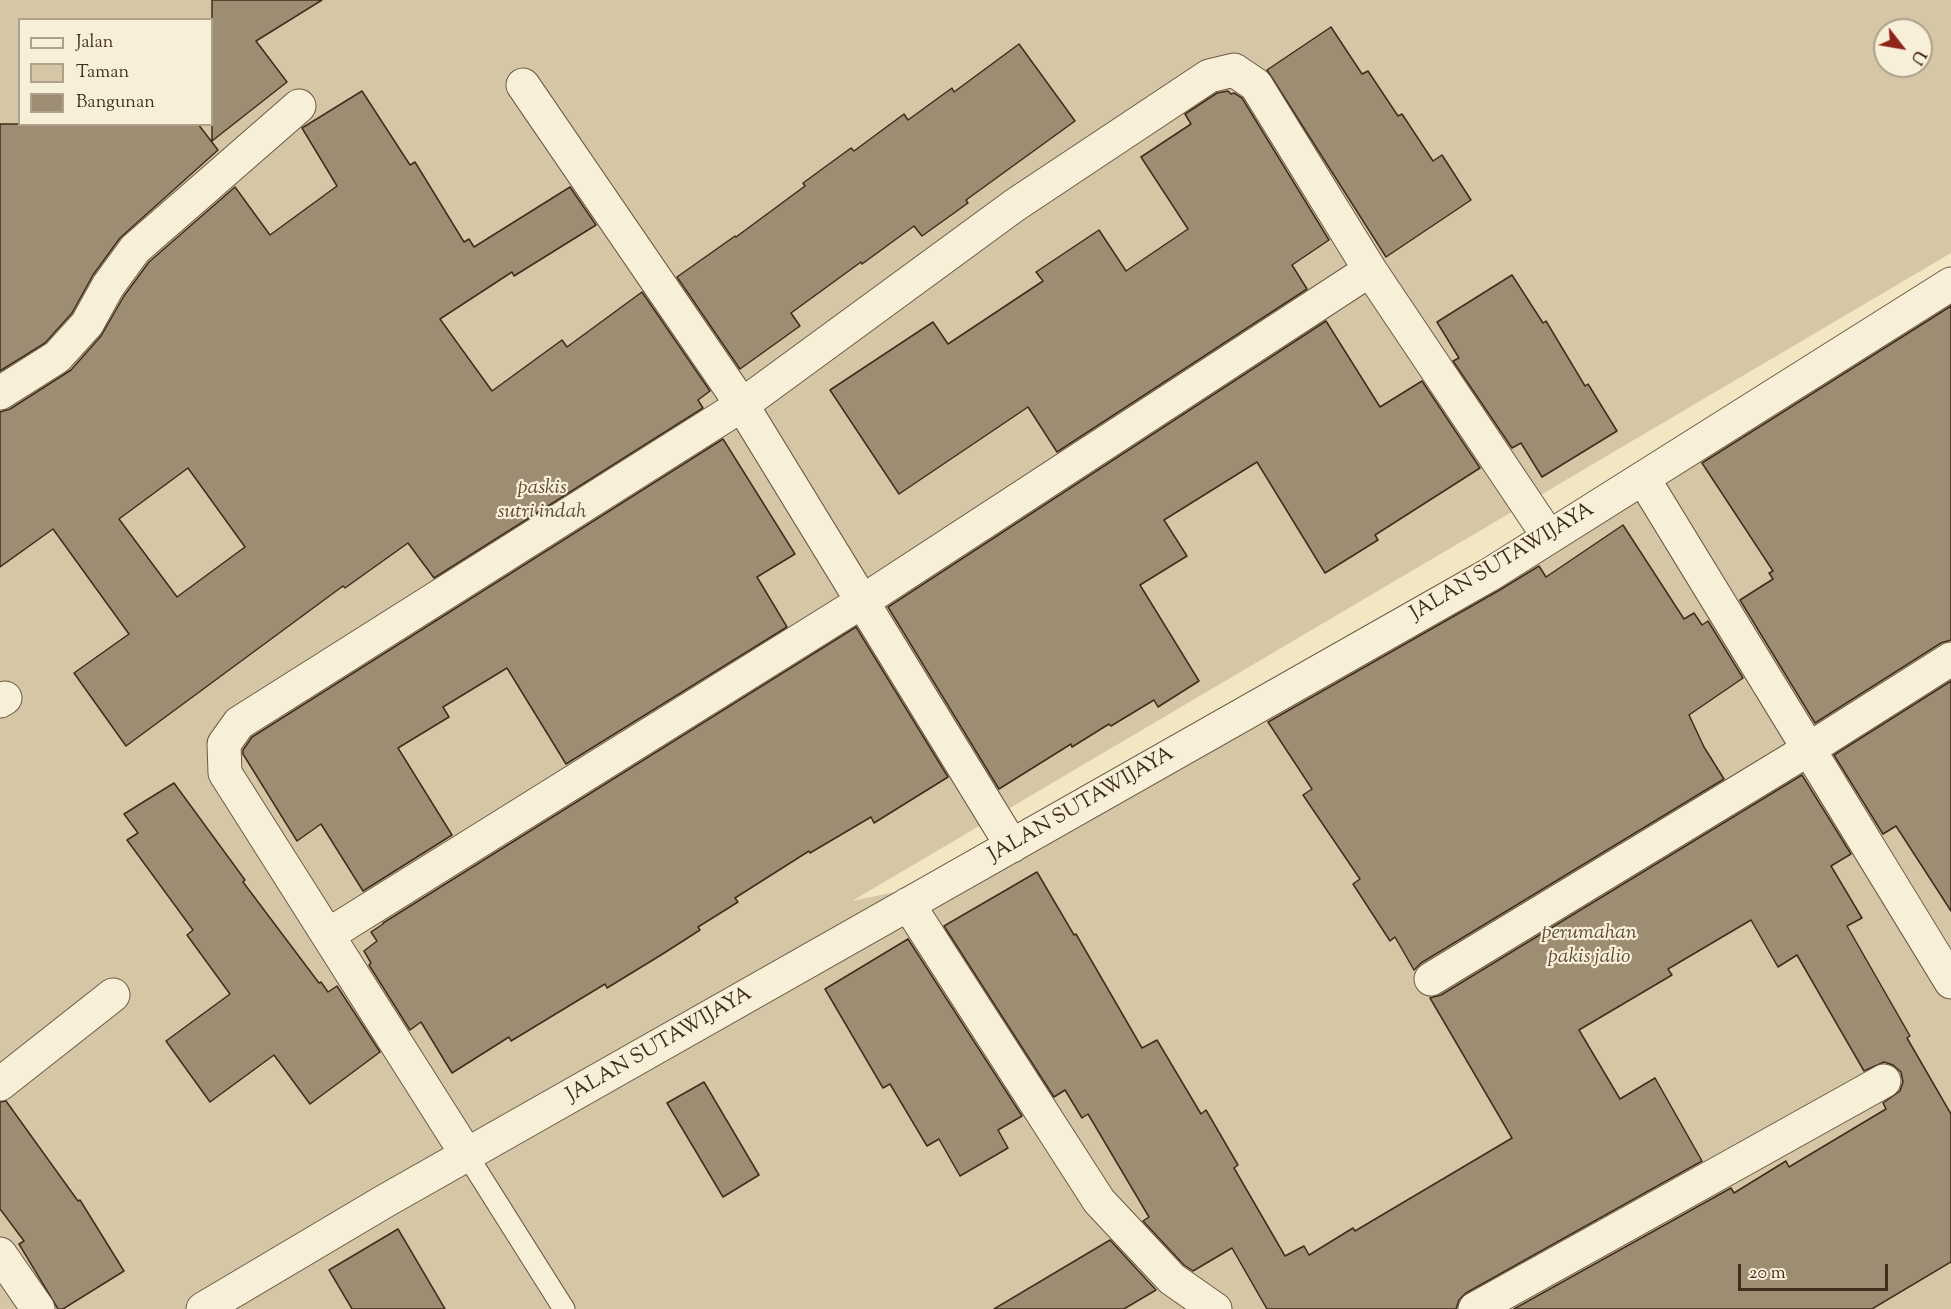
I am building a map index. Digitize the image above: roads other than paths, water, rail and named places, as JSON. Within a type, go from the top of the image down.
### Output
[{"type":"street","points":[[467,1155],[225,773],[224,744],[239,723],[742,405],[1015,205],[1209,76],[1234,70],[1256,86],[1370,270],[1549,537]]},
{"type":"street","points":[[523,85],[742,405],[1012,846]]},
{"type":"street","points":[[0,393],[57,357],[87,324],[108,286],[135,249],[299,106]]},
{"type":"street","points":[[328,935],[863,601],[1370,270]]},
{"type":"street","name":"JALAN SUTAWIJAYA","points":[[202,1309],[467,1155],[1488,575],[1951,284]]},
{"type":"street","points":[[1643,478],[1948,972]]},
{"type":"street","points":[[1431,979],[1809,749],[1951,659]]},
{"type":"street","points":[[908,904],[1099,1202],[1172,1280],[1215,1309]]},
{"type":"street","points":[[0,1084],[112,995]]},
{"type":"street","points":[[1475,1309],[1884,1081]]},
{"type":"street","points":[[0,1254],[38,1309]]},
{"type":"lane","points":[[467,1155],[564,1309]]},
{"type":"park label","name":"paskis sutri indah","points":[[542,501]]},
{"type":"park label","name":"perumahan pakis jalio","points":[[1589,946]]}]
